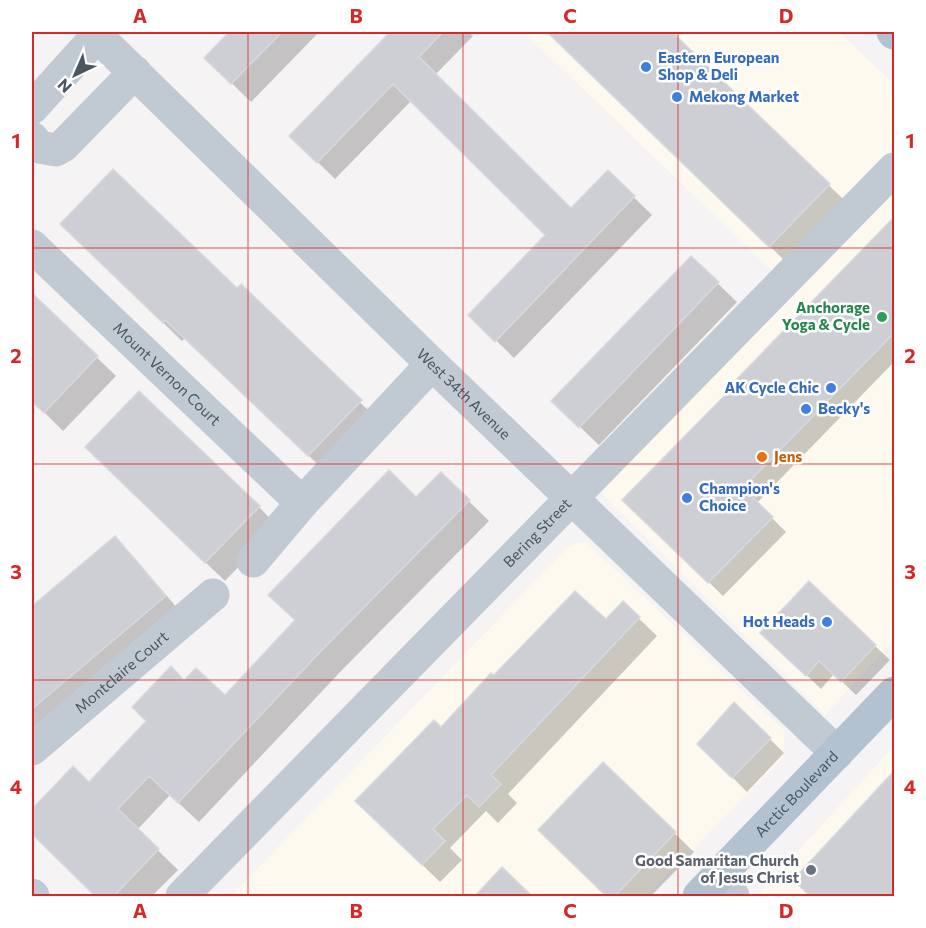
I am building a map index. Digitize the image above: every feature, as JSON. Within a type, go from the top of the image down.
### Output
[{"type":"main road","name":"Arctic Boulevard","points":[[716,891],[837,753],[894,693]]},
{"type":"street","name":"West 34th Avenue","points":[[95,34],[432,364],[837,753]]},
{"type":"street","points":[[32,108],[95,34]]},
{"type":"street","points":[[32,138],[39,147],[56,150],[63,147],[135,72]]},
{"type":"street","name":"Bering Street","points":[[182,897],[894,169]]},
{"type":"street","name":"Mount Vernon Court","points":[[32,246],[302,503]]},
{"type":"street","points":[[253,561],[302,503],[432,364]]},
{"type":"street","name":"Montclaire Court","points":[[32,749],[213,595]]},
{"type":"shaded area","points":[[524,32],[839,32],[894,84],[894,640],[825,715],[599,491],[794,292]]},
{"type":"shaded area","points":[[586,542],[785,731],[783,758],[646,896],[231,896],[570,545]]},
{"type":"shaded area","points":[[894,746],[894,896],[757,896]]},
{"type":"building","points":[[229,32],[282,32],[231,84],[204,58]]},
{"type":"building","points":[[390,32],[443,32],[419,57],[571,208],[608,170],[635,196],[495,342],[468,315],[545,235],[393,84],[317,163],[289,136]]},
{"type":"building","points":[[547,32],[672,32],[830,184],[769,247]]},
{"type":"building","points":[[113,169],[237,288],[241,284],[362,400],[308,456],[165,320],[163,323],[60,224]]},
{"type":"building","points":[[894,217],[894,333],[743,488],[773,517],[708,583],[622,500]]},
{"type":"building","points":[[691,256],[719,282],[579,428],[551,401]]},
{"type":"building","points":[[32,293],[98,356],[44,413],[32,402]]},
{"type":"building","points":[[139,391],[260,506],[205,563],[85,447]]},
{"type":"building","points":[[389,470],[416,497],[441,472],[470,500],[322,650],[178,803],[149,776],[118,809],[159,849],[113,897],[96,897],[32,834],[32,809],[73,766],[89,782],[146,721],[132,707],[171,666],[184,680],[196,668],[225,695],[295,620],[268,595]]},
{"type":"building","points":[[115,536],[166,596],[32,709],[32,606]]},
{"type":"building","points":[[809,581],[876,645],[841,682],[819,661],[806,676],[760,633]]},
{"type":"building","points":[[575,591],[606,619],[623,601],[640,617],[491,775],[501,784],[479,807],[467,795],[433,829],[445,841],[422,865],[355,801],[434,720],[441,727],[491,673],[494,675]]},
{"type":"building","points":[[734,702],[771,738],[732,778],[697,744]]},
{"type":"building","points":[[603,762],[676,832],[614,897],[607,897],[538,830]]},
{"type":"building","points":[[894,771],[894,897],[811,897],[793,880]]},
{"type":"building","points":[[502,867],[533,897],[474,897]]},
{"type":"place","name":"Eastern European Shop & Deli","points":[[646,67]]},
{"type":"place","name":"Mekong Market","points":[[677,97]]},
{"type":"place","name":"Anchorage Yoga & Cycle","points":[[882,317]]},
{"type":"place","name":"AK Cycle Chic","points":[[831,388]]},
{"type":"place","name":"Becky's","points":[[806,409]]},
{"type":"place","name":"Jens","points":[[762,457]]},
{"type":"place","name":"Champion's Choice","points":[[687,498]]},
{"type":"place","name":"Hot Heads","points":[[827,622]]},
{"type":"place","name":"Good Samaritan Church of Jesus Christ","points":[[811,870]]}]
